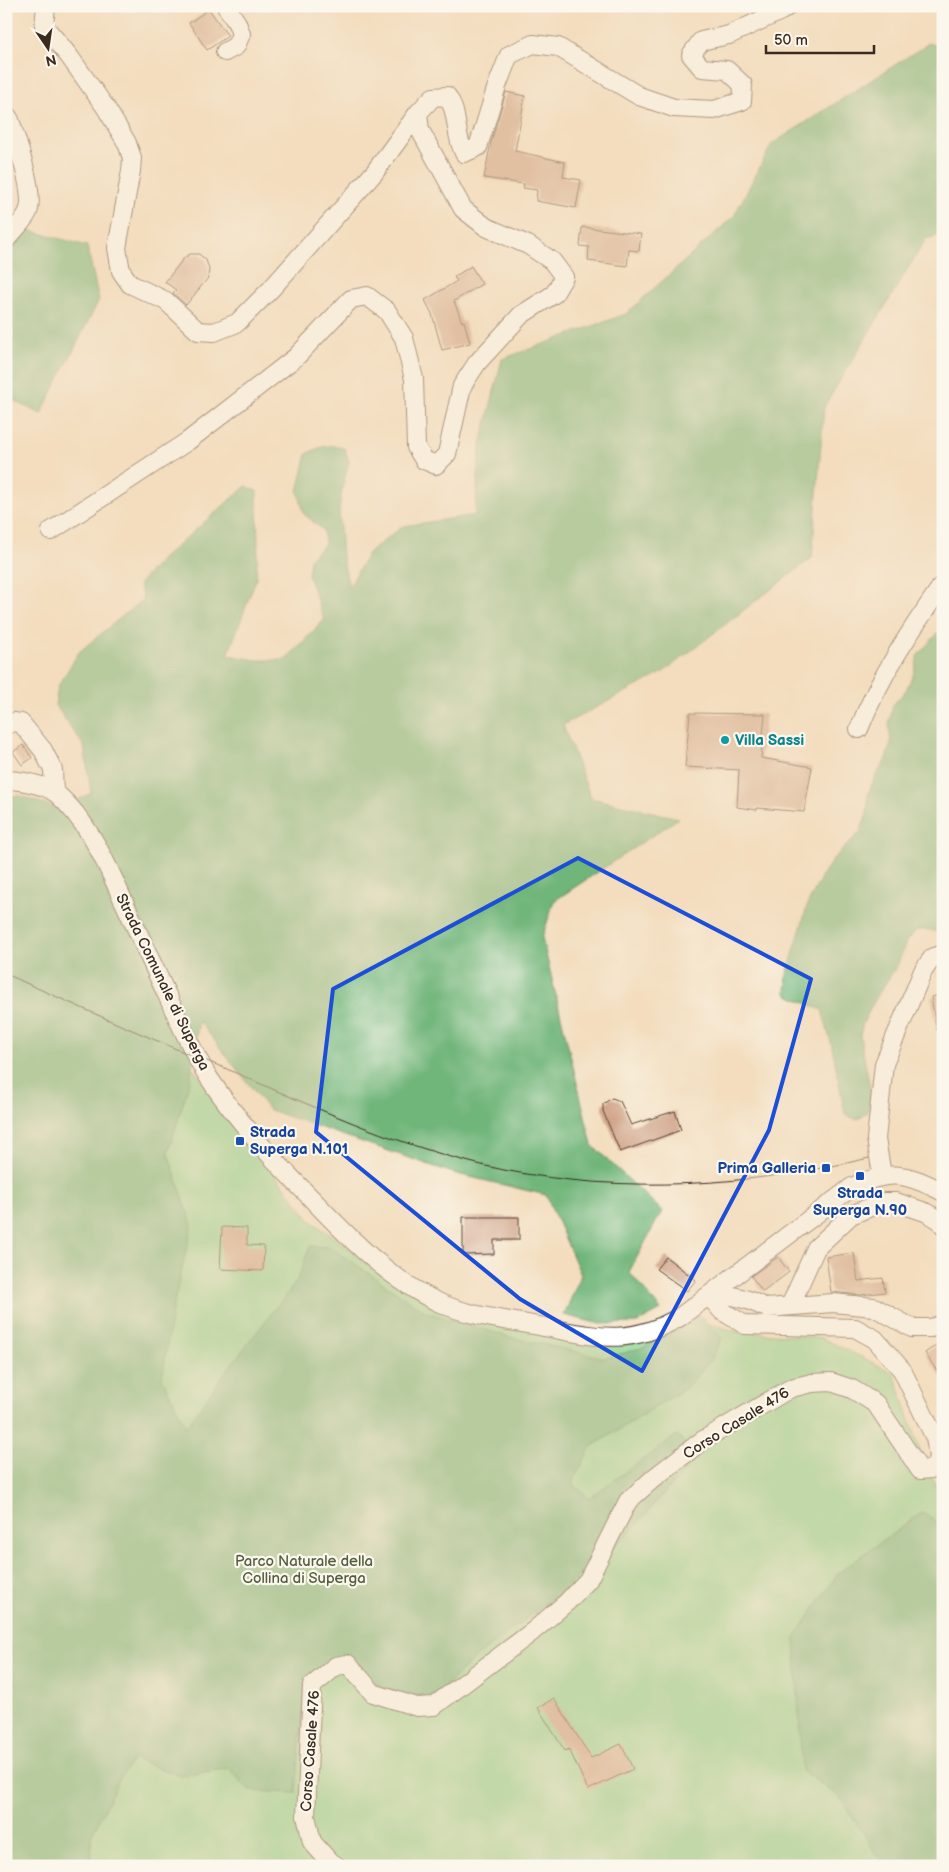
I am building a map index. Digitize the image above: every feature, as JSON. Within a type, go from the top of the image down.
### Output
[{"type":"street","points":[[46,6],[44,26],[69,56],[106,108],[127,143],[132,158],[117,248],[121,271],[130,284],[166,301],[198,330],[214,332],[237,323],[271,289],[374,172],[418,113],[433,97],[447,96],[453,105],[458,141],[464,153],[478,148],[497,86],[509,55],[533,44],[558,47],[639,96],[674,108],[714,110],[742,101],[743,85],[727,70],[702,68],[691,56],[701,41],[730,35],[788,6]]},
{"type":"street","points":[[225,52],[236,46],[241,34],[237,23],[226,6]]},
{"type":"street","points":[[51,532],[188,441],[296,357],[351,299],[367,296],[387,310],[404,338],[414,378],[416,447],[424,460],[436,466],[448,454],[462,386],[477,363],[521,315],[554,294],[564,277],[552,261],[528,245],[486,227],[463,209],[420,130],[418,113]]},
{"type":"street","points":[[6,114],[10,120],[23,164],[30,198],[28,212],[6,240]]},
{"type":"street","points":[[859,728],[872,697],[906,638],[943,584]]},
{"type":"street","points":[[6,725],[14,722],[21,723],[43,750],[53,770],[54,792]]},
{"type":"street","name":"Strada Comunale di Superga","points":[[6,780],[33,784],[54,792],[83,822],[105,860],[177,1018],[208,1076],[235,1115],[290,1177],[346,1234],[409,1286],[452,1307],[482,1316],[599,1337],[615,1338],[642,1334],[671,1322],[709,1296],[837,1196],[852,1187],[882,1175],[897,1175],[915,1179],[943,1192]]},
{"type":"street","points":[[882,1175],[876,1139],[884,1064],[923,970],[932,956],[943,954]]},
{"type":"street","points":[[790,1306],[816,1248],[851,1215],[883,1202],[896,1202],[928,1213],[941,1221],[943,1225]]},
{"type":"street","points":[[709,1296],[733,1296],[767,1308],[833,1303],[874,1307],[912,1328],[931,1328],[943,1324]]},
{"type":"street","name":"Corso Casale 476","points":[[337,1866],[329,1861],[312,1842],[306,1816],[312,1686],[336,1666],[348,1664],[373,1693],[417,1706],[434,1706],[532,1632],[568,1602],[588,1580],[628,1501],[655,1477],[703,1440],[790,1388],[812,1382],[831,1382],[852,1389],[876,1404],[920,1470],[932,1469],[936,1465],[938,1456],[935,1438],[902,1370],[875,1339],[855,1328],[745,1325],[722,1311],[709,1296]]},
{"type":"highlighted area","points":[[578,858],[811,979],[769,1130],[642,1371],[520,1299],[316,1132],[333,989]]},
{"type":"green space","points":[[929,43],[943,48],[943,234],[926,239],[824,407],[812,558],[662,673],[563,725],[591,798],[679,818],[554,901],[542,938],[592,1145],[662,1211],[629,1272],[661,1310],[637,1323],[601,1324],[564,1315],[581,1275],[546,1195],[453,1173],[269,1110],[199,1021],[190,1080],[168,1153],[192,1225],[172,1311],[162,1378],[186,1427],[224,1374],[297,1281],[310,1246],[330,1247],[426,1312],[513,1338],[606,1358],[645,1347],[672,1333],[699,1315],[722,1338],[711,1360],[686,1388],[591,1447],[572,1483],[589,1498],[677,1435],[697,1456],[629,1533],[557,1595],[482,1652],[432,1698],[411,1697],[377,1685],[359,1665],[343,1655],[318,1669],[305,1684],[296,1793],[250,1791],[229,1768],[181,1776],[133,1759],[118,1781],[91,1836],[92,1866],[6,1866],[6,797],[18,795],[60,809],[91,793],[84,746],[55,705],[58,686],[79,652],[143,599],[139,583],[162,559],[246,486],[257,491],[258,548],[256,579],[228,655],[257,660],[285,660],[324,620],[308,575],[310,558],[325,544],[323,530],[304,514],[298,491],[307,454],[325,446],[345,449],[349,462],[339,510],[342,555],[349,587],[368,553],[403,526],[475,515],[480,448],[502,359],[626,314],[734,216],[772,144]]},
{"type":"green space","points":[[6,224],[87,246],[99,300],[41,414],[6,397]]},
{"type":"green space","points":[[943,627],[943,933],[917,930],[907,940],[898,964],[876,998],[863,1023],[860,1036],[871,1100],[867,1113],[857,1120],[845,1114],[832,1047],[822,1010],[786,994],[787,975],[808,903],[823,874],[834,858],[860,832],[867,814],[868,794],[875,777],[885,761],[891,743],[889,723],[893,705],[906,690],[914,673],[918,655]]},
{"type":"green space","name":"Parco Naturale della Collina di Superga","points":[[6,977],[190,1065],[311,1221],[398,1283],[445,1309],[605,1347],[693,1319],[735,1331],[822,1338],[894,1373],[925,1465],[943,1499],[943,1866],[6,1866]]},
{"type":"green space","points":[[923,1512],[943,1527],[943,1866],[884,1866],[839,1796],[802,1771],[795,1638],[838,1573]]},
{"type":"building","points":[[209,9],[228,36],[207,50],[189,23]]},
{"type":"building","points":[[506,92],[525,96],[515,151],[565,162],[563,177],[581,180],[576,208],[536,201],[537,190],[523,188],[524,184],[484,178],[491,142]]},
{"type":"building","points":[[582,227],[641,234],[639,251],[629,250],[627,266],[588,261],[589,247],[580,246]]},
{"type":"building","points":[[190,254],[199,254],[206,260],[209,269],[208,278],[186,305],[173,293],[176,290],[165,282],[184,258]]},
{"type":"building","points":[[471,266],[482,284],[454,301],[462,322],[464,321],[470,343],[442,350],[432,314],[425,300],[457,281],[454,277]]},
{"type":"building","name":"Villa Sassi","points":[[690,713],[765,714],[761,758],[812,767],[804,812],[757,808],[757,810],[737,807],[739,770],[685,767]]},
{"type":"building","points":[[23,745],[32,758],[22,765],[13,752]]},
{"type":"building","points":[[943,994],[943,1030],[937,1030],[931,997]]},
{"type":"building","points":[[612,1098],[620,1101],[631,1125],[675,1111],[681,1130],[620,1152],[603,1111],[603,1104]]},
{"type":"building","points":[[463,1217],[519,1217],[519,1240],[494,1240],[494,1254],[463,1255]]},
{"type":"building","points":[[222,1227],[247,1228],[247,1245],[264,1246],[263,1271],[220,1269]]},
{"type":"building","points":[[854,1253],[858,1281],[883,1278],[885,1292],[861,1295],[831,1292],[826,1257]]},
{"type":"building","points":[[666,1257],[696,1280],[687,1291],[656,1269]]},
{"type":"building","points":[[778,1257],[789,1272],[763,1292],[751,1276]]},
{"type":"building","points":[[939,1343],[943,1350],[943,1380],[925,1353]]},
{"type":"building","points":[[554,1698],[591,1758],[621,1744],[633,1769],[588,1790],[569,1749],[565,1751],[538,1708]]},
{"type":"tram line","points":[[6,974],[168,1046],[363,1127],[468,1162],[504,1170],[549,1178],[595,1182],[687,1184],[779,1175],[869,1158]]},
{"type":"place","name":"Villa Sassi","points":[[725,740]]},
{"type":"place","name":"Strada Superga N.101","points":[[240,1141]]},
{"type":"place","name":"Prima Galleria","points":[[826,1168]]},
{"type":"place","name":"Strada Superga N.90","points":[[860,1176]]}]
